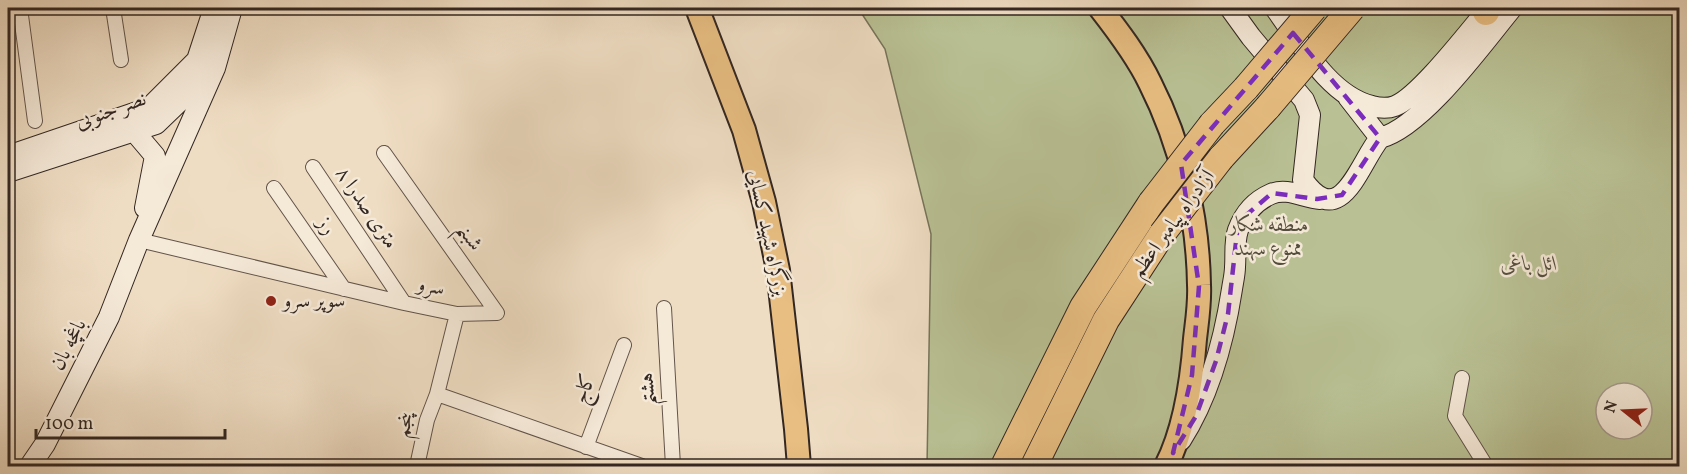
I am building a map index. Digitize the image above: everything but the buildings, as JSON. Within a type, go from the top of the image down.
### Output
[{"type":"highway","name":"بزرگراه شهید کسایی","points":[[697,8],[744,130],[764,202],[778,270],[799,466]]},
{"type":"highway","points":[[1100,8],[1124,40],[1150,82],[1167,121],[1188,194],[1196,238],[1199,286],[1192,375],[1169,460]]},
{"type":"highway","name":"آزادراه پیامبر اعظم","points":[[1004,466],[1083,307],[1151,203],[1212,124],[1314,8]]},
{"type":"highway","name":"آزادراه پیامبر اعظم","points":[[1034,466],[1106,320],[1162,234],[1221,158],[1268,107],[1352,8]]},
{"type":"main road","points":[[206,64],[214,8]]},
{"type":"main road","points":[[140,240],[206,64],[232,8]]},
{"type":"main road","points":[[1230,8],[1251,37],[1304,100],[1310,115],[1303,180],[1312,192],[1322,198],[1332,200]]},
{"type":"main road","points":[[1275,8],[1320,69],[1348,97],[1380,138]]},
{"type":"main road","points":[[1169,460],[1196,416],[1216,361],[1228,314],[1237,233],[1244,217],[1256,202],[1272,193],[1284,191],[1305,197],[1332,200],[1342,195],[1354,181],[1380,138],[1397,131],[1446,88],[1512,8]]},
{"type":"main road","points":[[1348,97],[1359,103],[1381,108],[1393,107],[1405,100],[1430,76],[1487,9]]},
{"type":"main road","name":"نصر جنوبی","points":[[8,172],[156,124],[206,64]]},
{"type":"main road","name":"نصر جنوبی","points":[[8,156],[149,108],[206,64]]},
{"type":"main road","points":[[133,130],[155,156],[140,240]]},
{"type":"main road","name":"باغچه بان","points":[[30,466],[45,444],[109,317],[140,240]]},
{"type":"street","points":[[20,8],[35,122]]},
{"type":"street","points":[[113,8],[121,60]]},
{"type":"street","name":"شبنم","points":[[384,153],[497,313],[457,314]]},
{"type":"street","name":"۸ متری صدرا","points":[[313,167],[404,303]]},
{"type":"street","name":"رز","points":[[274,188],[344,289]]},
{"type":"street","name":"سرو","points":[[140,240],[457,314],[437,394]]},
{"type":"street","name":"هشتم","points":[[664,308],[673,466]]},
{"type":"street","name":"کاج","points":[[586,447],[624,345]]},
{"type":"street","points":[[1462,378],[1455,416],[1486,466]]},
{"type":"street","points":[[437,394],[642,466]]},
{"type":"street","name":"پنجم","points":[[417,466],[427,420],[437,394]]},
{"type":"highlighted area","points":[[1293,33],[1380,138],[1342,195],[1317,199],[1272,193],[1244,217],[1237,233],[1228,314],[1216,361],[1196,416],[1173,453],[1192,375],[1199,286],[1181,164]]},
{"type":"green space","name":"منطقه شکار ممنوع سهند","points":[[858,8],[1679,8],[1679,466],[927,466],[931,234],[885,49]]},
{"type":"place","name":"سوپر سرو","points":[[271,301]]},
{"type":"park label","name":"ائل باغی","points":[[1529,264]]}]
